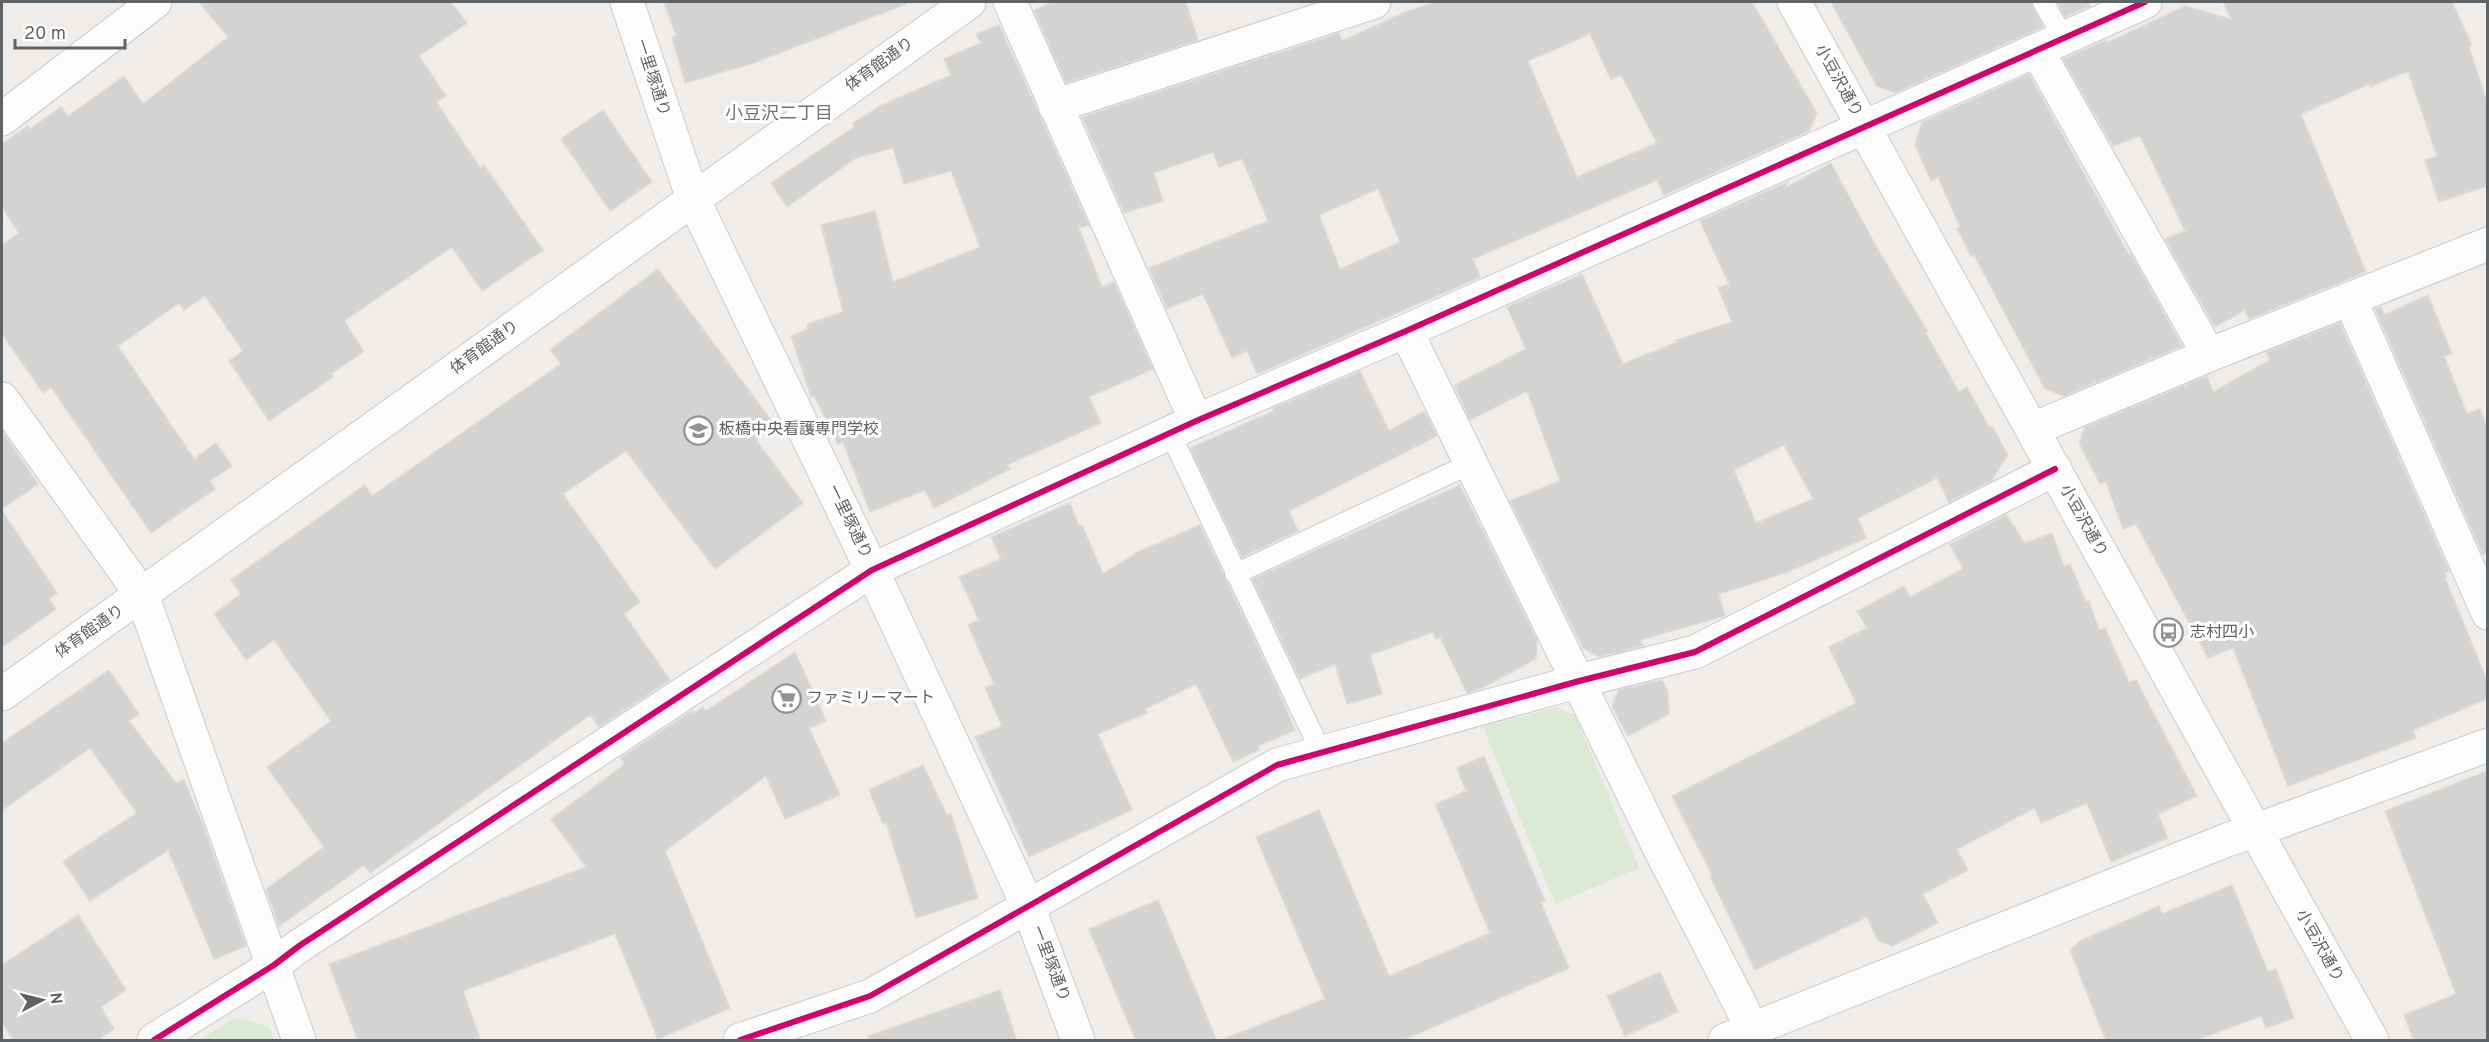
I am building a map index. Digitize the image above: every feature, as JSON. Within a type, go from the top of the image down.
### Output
[{"type":"street","points":[[2,119],[155,2]]},
{"type":"street","name":"一里塚通り","points":[[627,2],[693,199],[872,570],[1028,906],[1078,1041]]},
{"type":"street","name":"体育館通り","points":[[2,694],[969,2]]},
{"type":"street","points":[[1010,2],[1055,106],[1183,427]]},
{"type":"street","points":[[1055,106],[1374,2]]},
{"type":"street","name":"小豆沢通り","points":[[1794,2],[2372,1041]]},
{"type":"street","points":[[154,1041],[274,965],[309,939],[872,570],[1183,427],[1406,331],[2145,2]]},
{"type":"street","points":[[2050,44],[2209,355]]},
{"type":"street","points":[[2033,429],[2209,355],[2487,244]]},
{"type":"street","points":[[2350,299],[2487,613]]},
{"type":"street","points":[[1406,331],[1662,853],[1744,1037],[2227,840],[2487,745]]},
{"type":"street","points":[[2,399],[142,595],[299,1041]]},
{"type":"street","points":[[740,1041],[870,996],[1277,765],[1579,681],[1695,652],[2055,469]]},
{"type":"lane","points":[[2043,2],[2050,44]]},
{"type":"lane","points":[[1183,427],[1235,573],[1321,752]]},
{"type":"lane","points":[[1235,573],[1472,463]]},
{"type":"green space","points":[[1556,707],[1575,715],[1639,868],[1555,904],[1483,727]]},
{"type":"green space","points":[[236,1017],[269,1027],[274,1040],[199,1040]]},
{"type":"building","points":[[199,2],[451,2],[467,23],[419,56],[446,96],[436,102],[480,168],[484,165],[543,250],[482,291],[452,247],[344,321],[364,351],[331,374],[333,377],[269,421],[229,361],[243,351],[205,296],[184,310],[179,303],[118,346],[194,459],[216,443],[232,466],[210,481],[215,489],[151,533],[51,387],[43,393],[2,334],[2,245],[19,233],[2,207],[2,144],[28,126],[30,129],[61,107],[68,116],[124,76],[143,104],[228,37]]},
{"type":"building","points":[[664,2],[906,2],[906,4],[754,63],[685,83],[672,37],[676,36]]},
{"type":"building","points":[[1053,2],[1186,2],[1198,40],[1066,83],[1034,10]]},
{"type":"building","points":[[1436,2],[1752,2],[1817,113],[1809,131],[1664,195],[1657,180],[1473,259],[1480,277],[1257,374],[1247,351],[1232,358],[1203,294],[1167,309],[1149,268],[1268,221],[1242,159],[1219,167],[1213,152],[1154,173],[1163,201],[1124,213],[1082,117],[1339,33],[1342,41],[1403,13]],"holes":[[[1590,34],[1611,80],[1621,75],[1657,143],[1577,177],[1528,61]],[[1378,189],[1400,242],[1340,269],[1319,215]]]},
{"type":"building","points":[[1831,2],[2031,2],[2043,27],[1895,93],[1877,86]]},
{"type":"building","points":[[2057,2],[2088,2],[2090,6],[2065,17]]},
{"type":"building","points":[[2223,2],[2452,2],[2472,45],[2469,47],[2487,102],[2487,186],[2439,202],[2425,160],[2437,156],[2408,71],[2370,87],[2369,84],[2301,114],[2366,272],[2249,319],[2245,310],[2215,327],[2165,239],[2185,231],[2140,136],[2113,146],[2063,59],[2106,40],[2107,43],[2185,6],[2231,19]]},
{"type":"building","points":[[999,25],[1089,225],[1079,228],[1102,287],[1114,282],[1153,369],[1089,397],[1101,423],[1007,465],[1010,469],[934,508],[925,490],[870,512],[843,442],[838,444],[814,395],[811,397],[791,336],[808,329],[807,324],[843,312],[821,225],[875,211],[893,282],[980,247],[951,171],[904,184],[893,148],[856,158],[787,207],[771,183],[854,127],[853,123],[882,105],[951,75],[944,59],[981,43],[976,34]]},
{"type":"building","points":[[2029,74],[2182,346],[2064,396],[2045,389],[1974,255],[1971,256],[1957,228],[1960,227],[1938,177],[1931,181],[1915,145],[1922,122]]},
{"type":"building","points":[[603,110],[652,182],[610,211],[561,139]]},
{"type":"building","points":[[1831,163],[1877,248],[1928,332],[1926,333],[1959,392],[1967,387],[1989,427],[1992,426],[2008,455],[1991,481],[1949,502],[1937,478],[1858,518],[1866,538],[1785,573],[1719,594],[1725,616],[1640,640],[1643,646],[1599,657],[1583,648],[1510,501],[1560,481],[1527,391],[1470,420],[1454,385],[1526,349],[1507,307],[1582,274],[1623,364],[1677,342],[1676,340],[1732,322],[1718,288],[1729,284],[1700,221],[1788,182],[1785,188]],"holes":[[[1784,445],[1813,499],[1756,523],[1734,470]]]},
{"type":"building","points":[[658,269],[775,425],[756,440],[803,503],[715,569],[626,451],[563,494],[640,602],[624,614],[670,680],[599,727],[590,715],[370,873],[364,865],[279,926],[266,889],[324,847],[267,767],[331,721],[274,640],[246,660],[214,614],[241,594],[231,580],[365,485],[372,496],[561,364],[550,350]]},
{"type":"building","points":[[2428,295],[2452,354],[2444,356],[2467,414],[2480,409],[2487,428],[2487,553],[2483,555],[2375,309],[2381,307],[2384,315]]},
{"type":"building","points":[[2340,323],[2449,571],[2445,573],[2447,577],[2445,578],[2487,680],[2487,699],[2413,730],[2416,738],[2288,786],[2233,648],[2208,658],[2136,524],[2123,529],[2106,482],[2100,484],[2079,443],[2085,427],[2207,376],[2213,392],[2270,360],[2266,352]]},
{"type":"building","points":[[1360,371],[1389,431],[1424,411],[1437,436],[1289,511],[1298,531],[1242,557],[1190,448],[1274,411],[1273,408]]},
{"type":"building","points":[[2,431],[38,484],[2,509]]},
{"type":"building","points":[[1460,485],[1537,640],[1536,659],[1482,688],[1467,693],[1440,637],[1436,639],[1433,632],[1370,655],[1382,694],[1347,704],[1335,664],[1300,679],[1252,579]]},
{"type":"building","points":[[1070,503],[1103,574],[1138,552],[1200,525],[1278,689],[1295,730],[1258,746],[1259,750],[1233,762],[1196,684],[1145,709],[1147,713],[1098,734],[1132,810],[1029,857],[975,737],[1002,726],[985,688],[994,684],[968,625],[979,620],[959,577],[1001,559],[991,537]]},
{"type":"building","points":[[2,511],[57,593],[49,599],[56,609],[2,647]]},
{"type":"building","points":[[2006,515],[2025,543],[2052,533],[2064,566],[2070,564],[2086,602],[2089,601],[2099,630],[2105,628],[2129,682],[2136,680],[2197,796],[2158,814],[2168,838],[2111,862],[2087,803],[2041,823],[2035,808],[1957,849],[1968,870],[1923,894],[1938,923],[1893,946],[1878,941],[1867,917],[1755,970],[1710,876],[1712,875],[1672,796],[1856,703],[1829,647],[1867,628],[1857,611],[1904,586],[1910,597],[1963,569],[1950,544]]},
{"type":"building","points":[[795,652],[826,721],[809,728],[840,795],[785,819],[766,776],[665,851],[730,1008],[658,1039],[615,934],[463,991],[481,1041],[358,1041],[329,964],[586,867],[551,819],[625,764],[620,758],[692,711],[694,713],[703,707],[706,711]]},
{"type":"building","points":[[109,670],[139,714],[129,721],[176,783],[184,780],[203,825],[246,946],[214,959],[168,850],[90,901],[63,861],[137,813],[90,748],[2,810],[2,743]]},
{"type":"building","points":[[1662,680],[1668,692],[1669,714],[1628,736],[1612,707],[1618,690]]},
{"type":"building","points":[[1484,756],[1545,901],[1541,903],[1569,968],[1401,1041],[1225,1041],[1224,1039],[1325,999],[1256,837],[1319,810],[1389,976],[1490,933],[1435,804],[1466,791],[1457,768]]},
{"type":"building","points":[[923,765],[947,815],[951,814],[978,898],[916,918],[886,822],[883,824],[869,790]]},
{"type":"building","points":[[2487,771],[2487,1041],[2414,1041],[2404,1015],[2456,994],[2385,811]]},
{"type":"building","points":[[2232,885],[2268,972],[2276,969],[2294,1018],[2266,1028],[2261,1016],[2194,1041],[2106,1041],[2070,950],[2080,941],[2159,906],[2162,914]]},
{"type":"building","points":[[1158,900],[1217,1041],[1136,1041],[1089,929]]},
{"type":"building","points":[[78,915],[126,990],[101,1007],[114,1029],[96,1041],[14,1041],[2,1022],[2,965]]},
{"type":"building","points":[[1660,972],[1678,1012],[1625,1036],[1607,996]]},
{"type":"building","points":[[1000,990],[1017,1041],[868,1041],[868,1036]]},
{"type":"cycle path","points":[[154,1040],[274,965],[299,946],[872,570],[1196,421],[1406,331],[2145,2]]},
{"type":"cycle path","points":[[740,1040],[870,996],[1277,765],[1579,681],[1695,652],[2055,469]]},
{"type":"place","name":"板橋中央看護専門学校","points":[[698,430]]},
{"type":"place","name":"志村四小","points":[[2169,633]]},
{"type":"place","name":"ファミリーマート","points":[[786,699]]},
{"type":"district","name":"小豆沢二丁目","points":[[779,114]]}]
